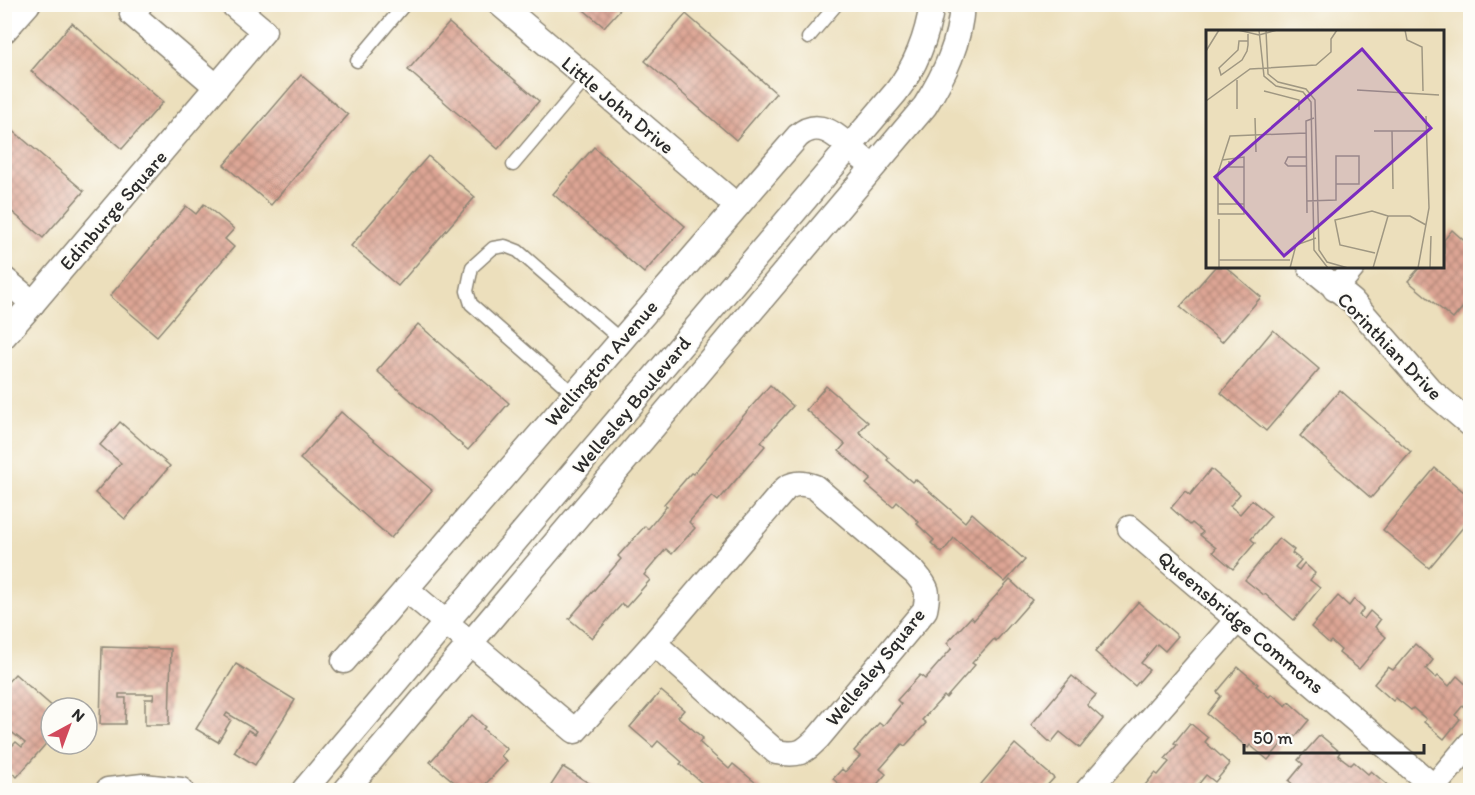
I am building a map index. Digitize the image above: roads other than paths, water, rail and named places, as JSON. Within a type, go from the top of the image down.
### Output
[{"type":"street","points":[[4,31],[28,4]]},
{"type":"street","points":[[140,4],[132,14],[217,87]]},
{"type":"street","name":"Edinburge Square","points":[[4,336],[264,31],[232,4]]},
{"type":"street","name":"Little John Drive","points":[[500,4],[737,206]]},
{"type":"street","name":"Wellesley Boulevard","points":[[304,790],[896,92],[913,67],[925,37],[932,4]]},
{"type":"street","name":"Wellesley Boulevard","points":[[346,790],[926,106],[945,74],[958,36],[962,4]]},
{"type":"street","name":"Wellington Avenue","points":[[344,661],[805,129],[819,127],[836,136],[874,168]]},
{"type":"street","name":"Corinthian Drive","points":[[1311,268],[1352,301],[1430,390],[1470,424]]},
{"type":"street","points":[[1335,289],[1352,268]]},
{"type":"street","points":[[4,279],[33,303]]},
{"type":"street","name":"Wellesley Square","points":[[803,483],[815,487],[915,573],[923,582],[928,595],[925,610],[804,752],[791,754],[776,752],[654,643],[786,488],[792,484],[803,483]]},
{"type":"street","name":"Queensbridge Commons","points":[[1130,528],[1433,789]]},
{"type":"street","points":[[406,590],[575,731],[654,643]]},
{"type":"street","points":[[1088,790],[1238,619]]},
{"type":"street","points":[[1433,789],[1470,744]]},
{"type":"street","points":[[108,790],[143,786],[181,790]]},
{"type":"lane","points":[[357,61],[405,4]]},
{"type":"lane","points":[[808,38],[837,4]]},
{"type":"lane","points":[[513,165],[587,78]]},
{"type":"lane","points":[[574,394],[471,304],[467,291],[472,267],[493,248],[505,246],[518,251],[621,340]]}]
